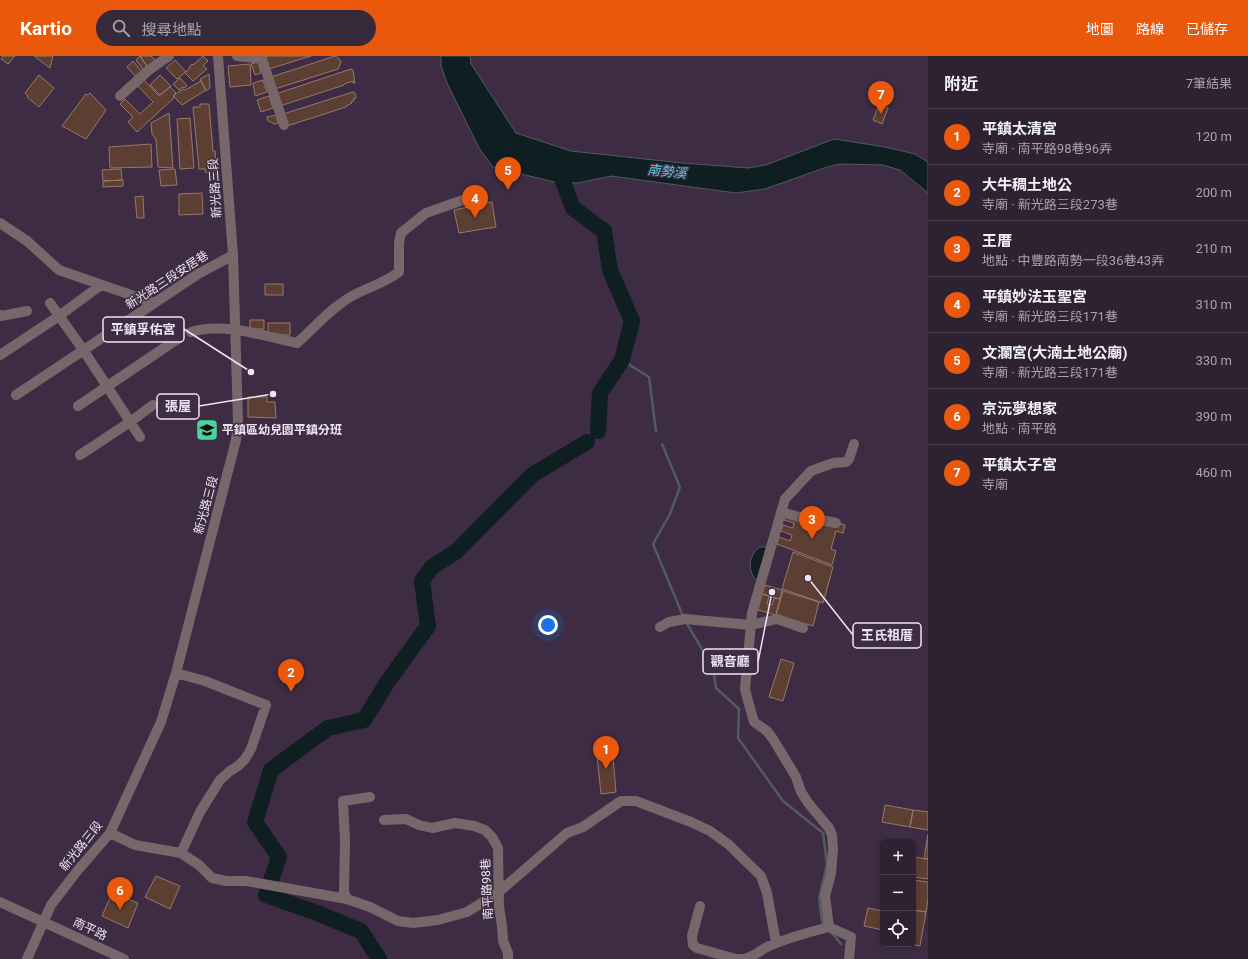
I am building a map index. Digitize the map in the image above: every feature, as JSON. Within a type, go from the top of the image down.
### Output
[{"type":"street","points":[[120,96],[149,70],[169,56]]},
{"type":"street","name":"新光路三段","points":[[27,959],[52,905],[78,870],[110,833],[161,722],[176,673],[236,440],[238,421],[233,255],[218,56]]},
{"type":"street","points":[[237,56],[262,59],[284,125]]},
{"type":"street","points":[[191,332],[201,329],[235,329],[297,343],[340,304],[353,295],[388,280],[399,272],[399,243],[401,233],[426,213],[480,194]]},
{"type":"street","points":[[0,222],[27,241],[59,270],[154,303]]},
{"type":"street","name":"新光路三段安居巷","points":[[16,395],[198,274],[233,255]]},
{"type":"street","points":[[0,355],[59,316],[101,285]]},
{"type":"street","points":[[50,303],[84,351],[140,437]]},
{"type":"street","points":[[0,315],[27,311]]},
{"type":"street","points":[[78,406],[179,338]]},
{"type":"street","points":[[80,455],[153,405]]},
{"type":"street","points":[[829,927],[825,896],[831,874],[833,849],[832,835],[801,792],[796,777],[773,739],[767,731],[754,722],[745,689],[752,613],[785,499],[811,471],[833,463],[846,462],[850,459],[854,444]]},
{"type":"street","points":[[781,512],[806,519],[836,523]]},
{"type":"street","points":[[660,627],[680,619],[751,625],[777,619],[803,628]]},
{"type":"street","points":[[176,673],[205,681],[266,705],[251,749],[245,759],[238,766],[220,780],[200,812],[181,853]]},
{"type":"street","points":[[347,899],[344,892],[345,841],[343,801],[370,797]]},
{"type":"street","points":[[110,833],[135,845],[181,853],[199,865],[212,878],[226,881],[246,881],[347,899],[370,907],[398,921],[413,922],[438,920],[467,912],[499,892],[566,833],[583,827],[621,801],[636,801],[691,822],[710,831],[728,844],[761,876],[767,893],[776,943]]},
{"type":"street","name":"南平路98巷","points":[[384,820],[406,819],[419,825],[432,828],[456,823],[474,826],[485,830],[492,837],[498,848],[499,907],[503,941],[508,953],[508,959]]},
{"type":"street","name":"南平路","points":[[0,902],[124,959]]},
{"type":"street","points":[[700,906],[692,936],[693,945],[698,948],[736,959],[743,959],[752,957],[762,949],[776,943],[795,936],[829,927],[851,937],[848,959]]},
{"type":"water","name":"南勢溪","points":[[441,56],[470,56],[471,64],[516,133],[571,151],[682,163],[748,168],[766,165],[834,139],[885,147],[915,154],[928,162],[928,193],[900,170],[883,165],[840,164],[827,167],[765,189],[736,193],[611,176],[578,183],[554,182],[493,167],[479,148],[447,83],[441,66]]},
{"type":"water","points":[[760,547],[768,547],[757,581],[752,573],[750,564],[753,555]]},
{"type":"building","points":[[3,56],[15,56],[8,64],[1,59]]},
{"type":"building","points":[[34,56],[53,56],[50,68]]},
{"type":"building","points":[[140,56],[151,56],[155,60],[148,67]]},
{"type":"building","points":[[140,56],[148,68],[144,71],[136,60]]},
{"type":"building","points":[[203,56],[208,61],[203,66],[207,69],[193,81],[185,73],[192,64],[193,65]]},
{"type":"building","points":[[311,56],[269,69],[265,57]]},
{"type":"building","points":[[335,56],[341,62],[338,69],[275,89],[271,77]]},
{"type":"building","points":[[175,60],[186,72],[177,79],[166,68]]},
{"type":"building","points":[[133,61],[142,72],[136,77],[127,67]]},
{"type":"building","points":[[258,62],[261,73],[255,75],[251,64]]},
{"type":"building","points":[[250,64],[251,85],[230,87],[228,66]]},
{"type":"building","points":[[351,69],[353,70],[355,83],[353,83],[353,81],[280,106],[276,94]]},
{"type":"building","points":[[209,74],[210,88],[206,91],[200,79]]},
{"type":"building","points":[[39,75],[54,88],[39,107],[27,97],[28,96],[25,93]]},
{"type":"building","points":[[160,75],[171,86],[160,95],[150,85]]},
{"type":"building","points":[[180,78],[187,86],[179,90],[173,84]]},
{"type":"building","points":[[144,80],[158,95],[170,87],[176,93],[173,96],[175,97],[137,132],[128,122],[133,117],[120,104],[125,99],[140,114],[153,102],[138,86]]},
{"type":"building","points":[[263,80],[267,92],[255,96],[253,83]]},
{"type":"building","points":[[201,81],[206,90],[182,105],[173,96],[183,89],[185,90]]},
{"type":"building","points":[[353,92],[355,93],[356,98],[353,99],[354,101],[346,107],[287,126],[283,114]]},
{"type":"building","points":[[90,93],[106,110],[86,139],[62,126],[86,94],[88,95]]},
{"type":"building","points":[[269,96],[273,108],[261,112],[257,100]]},
{"type":"building","points":[[200,104],[209,104],[213,151],[215,151],[217,170],[213,171],[213,174],[205,172],[205,169],[199,169],[193,107],[200,107]]},
{"type":"building","points":[[879,105],[888,108],[882,124],[873,120]]},
{"type":"building","points":[[169,113],[173,168],[158,167],[156,139],[152,134],[151,123]]},
{"type":"building","points":[[276,115],[278,123],[275,124],[268,121],[267,117]]},
{"type":"building","points":[[190,118],[194,168],[180,169],[177,119]]},
{"type":"building","points":[[151,144],[152,167],[110,168],[109,147]]},
{"type":"building","points":[[121,169],[122,180],[103,181],[102,170]]},
{"type":"building","points":[[175,169],[177,185],[161,186],[159,170]]},
{"type":"building","points":[[123,180],[123,186],[103,187],[103,181]]},
{"type":"building","points":[[202,193],[203,214],[179,215],[179,194]]},
{"type":"building","points":[[143,196],[144,218],[137,218],[135,197]]},
{"type":"building","points":[[492,202],[496,227],[459,233],[454,210]]},
{"type":"building","points":[[265,284],[283,284],[283,295],[265,295]]},
{"type":"building","points":[[250,320],[264,320],[264,329],[250,329]]},
{"type":"building","points":[[268,323],[290,323],[290,335],[268,335]]},
{"type":"building","points":[[248,397],[267,397],[267,402],[275,402],[276,418],[248,417]]},
{"type":"building","points":[[786,512],[822,518],[845,525],[843,533],[836,531],[831,549],[836,551],[832,565],[777,544],[779,537],[790,541],[792,535],[781,531],[783,525],[793,528],[794,523],[784,520]]},
{"type":"building","points":[[793,552],[833,567],[823,603],[782,589]]},
{"type":"building","points":[[765,585],[782,590],[780,599],[762,594]]},
{"type":"building","points":[[783,591],[819,602],[813,626],[776,615]]},
{"type":"building","points":[[762,594],[769,596],[767,604],[772,605],[774,598],[780,599],[776,615],[758,610]]},
{"type":"building","points":[[781,659],[794,663],[783,701],[769,697]]},
{"type":"building","points":[[612,745],[616,792],[601,794],[596,746]]},
{"type":"building","points":[[885,805],[913,810],[910,827],[882,822]]},
{"type":"building","points":[[913,810],[928,812],[928,830],[910,827]]},
{"type":"building","points":[[928,834],[928,859],[924,859]]},
{"type":"building","points":[[916,857],[928,859],[928,879],[916,877]]},
{"type":"building","points":[[156,876],[180,886],[170,909],[145,897]]},
{"type":"building","points":[[916,880],[928,882],[926,912],[916,910]]},
{"type":"building","points":[[112,893],[138,903],[128,928],[102,916]]},
{"type":"building","points":[[868,908],[880,910],[880,929],[864,926]]},
{"type":"building","points":[[916,910],[926,912],[920,946],[916,945]]},
{"type":"waterway","points":[[559,161],[560,174],[573,208],[604,231],[610,270],[632,321],[622,360],[600,393],[598,431]]},
{"type":"waterway","points":[[622,360],[649,377],[656,431]]},
{"type":"waterway","points":[[379,959],[361,931],[317,913],[266,895],[279,857],[255,822],[271,770],[328,728],[364,720],[388,681],[428,626],[422,581],[432,567],[457,551],[532,475],[587,442]]},
{"type":"waterway","points":[[662,444],[680,487],[670,514],[653,544],[683,616]]},
{"type":"waterway","points":[[686,622],[713,668],[716,688],[739,709],[738,738],[783,801],[823,833],[827,864],[819,899],[822,921],[825,925]]},
{"type":"waterway","points":[[831,932],[841,944]]},
{"type":"place","name":"平鎮太子宮","points":[[881,114]]},
{"type":"place","name":"文瀾宮(大湳土地公廟)","points":[[508,190]]},
{"type":"place","name":"平鎮妙法玉聖宮","points":[[475,218]]},
{"type":"place","name":"平鎮孚佑宮","points":[[251,372]]},
{"type":"place","name":"張屋","points":[[273,394]]},
{"type":"place","name":"平鎮區幼兒園平鎮分班","points":[[207,430]]},
{"type":"place","name":"王厝","points":[[812,539]]},
{"type":"place","name":"王氏祖厝","points":[[808,578]]},
{"type":"place","name":"觀音廳","points":[[772,592]]},
{"type":"place","name":"大牛稠土地公","points":[[291,692]]},
{"type":"place","name":"平鎮太清宮","points":[[606,769]]},
{"type":"place","name":"京沅夢想家","points":[[120,910]]}]
